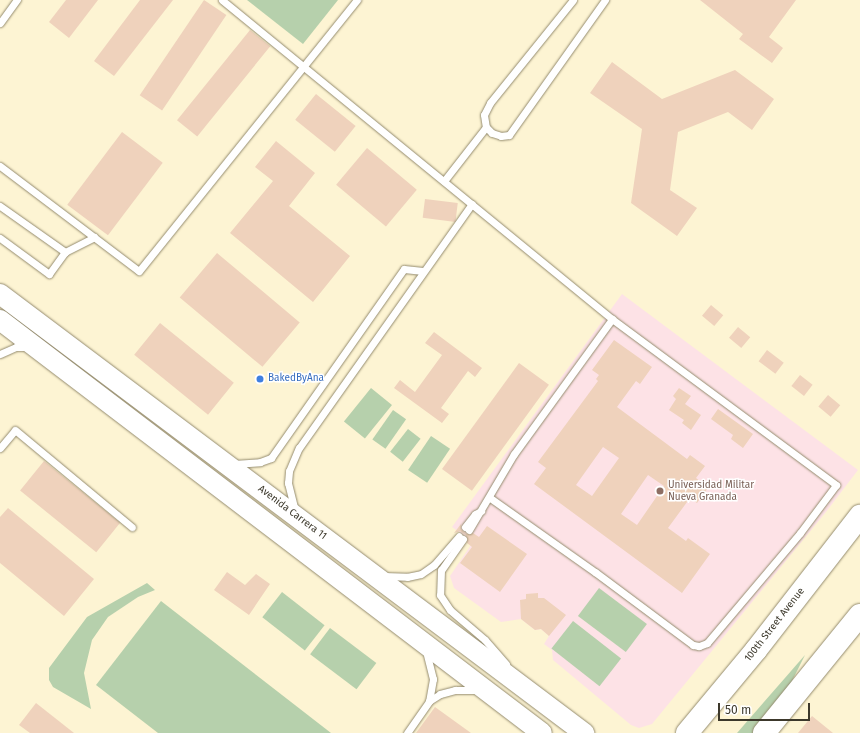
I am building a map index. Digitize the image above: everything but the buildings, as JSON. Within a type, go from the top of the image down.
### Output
[{"type":"main road","name":"Avenida Carrera 11","points":[[0,294],[584,733]]},
{"type":"main road","points":[[0,320],[41,349],[542,733]]},
{"type":"main road","name":"100th Street Avenue","points":[[687,733],[756,650],[860,516]]},
{"type":"main road","points":[[764,733],[860,615]]},
{"type":"lane","points":[[0,23],[17,0]]},
{"type":"lane","points":[[222,0],[612,319],[834,482],[835,488],[800,533],[707,643],[699,646],[693,645],[595,572],[490,498]]},
{"type":"lane","points":[[0,166],[139,271],[305,68],[357,0]]},
{"type":"lane","points":[[573,0],[490,103],[484,115],[486,127],[492,133],[509,134],[605,0]]},
{"type":"lane","points":[[444,181],[486,127]]},
{"type":"lane","points":[[298,518],[291,502],[288,482],[289,471],[299,448],[405,302],[423,271],[472,204]]},
{"type":"lane","points":[[0,206],[65,252]]},
{"type":"lane","points":[[0,238],[49,274],[65,252],[94,237]]},
{"type":"lane","points":[[224,462],[249,464],[271,458],[404,269],[423,271]]},
{"type":"lane","points":[[467,529],[475,514],[481,510],[490,498],[514,454],[612,319]]},
{"type":"lane","points":[[0,354],[16,347],[41,349]]},
{"type":"lane","points":[[0,448],[14,430],[132,527]]},
{"type":"lane","points":[[377,576],[407,577],[421,574],[434,565],[461,538],[441,570],[439,590],[443,601],[485,640],[532,694]]},
{"type":"lane","points":[[424,643],[432,674],[429,701]]},
{"type":"lane","points":[[407,733],[429,701],[440,694],[455,690],[488,692]]},
{"type":"shaded area","name":"Universidad Militar Nueva Granada","points":[[622,294],[858,470],[826,512],[652,724],[639,728],[631,725],[553,660],[552,650],[544,644],[549,636],[541,629],[535,630],[521,619],[501,622],[454,588],[450,576],[473,542],[452,527]]},
{"type":"green space","points":[[247,0],[338,0],[303,44]]},
{"type":"green space","points":[[371,388],[392,405],[365,438],[344,421]]},
{"type":"green space","points":[[393,410],[406,419],[385,449],[372,439]]},
{"type":"green space","points":[[408,429],[421,439],[403,462],[390,452]]},
{"type":"green space","points":[[431,436],[450,449],[427,483],[408,470]]},
{"type":"green space","points":[[147,583],[155,590],[138,597],[108,617],[92,640],[84,673],[91,709],[53,687],[49,680],[49,668],[87,617]]},
{"type":"green space","points":[[599,588],[647,624],[626,652],[578,616]]},
{"type":"green space","points":[[282,592],[325,625],[305,650],[262,617]]},
{"type":"green space","points":[[161,601],[331,733],[158,733],[96,685]]},
{"type":"green space","points":[[573,621],[621,659],[600,686],[551,649]]},
{"type":"green space","points":[[330,628],[376,663],[356,689],[310,654]]},
{"type":"green space","points":[[805,655],[788,689],[753,733],[737,733]]},
{"type":"place","name":"BakedByAna","points":[[260,379]]},
{"type":"place","name":"Universidad Militar Nueva Granada","points":[[660,491]]}]
